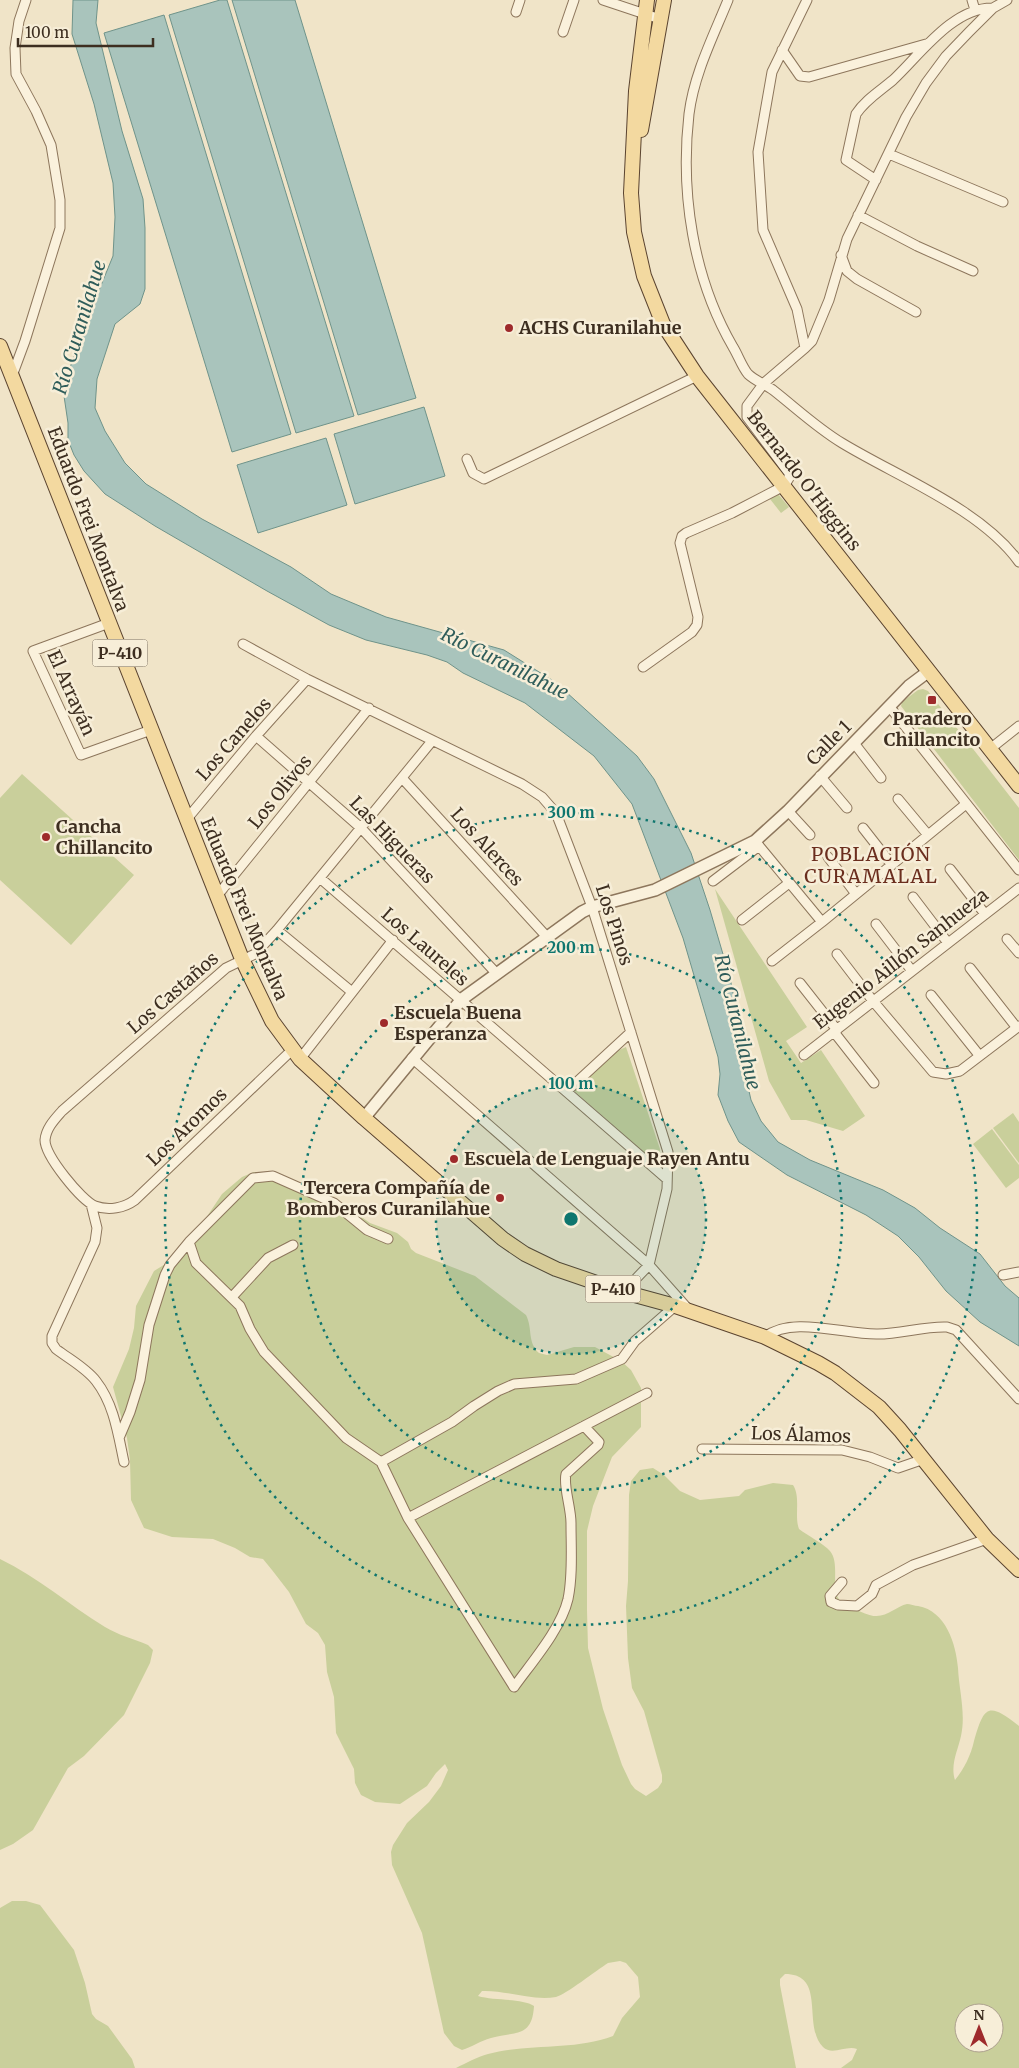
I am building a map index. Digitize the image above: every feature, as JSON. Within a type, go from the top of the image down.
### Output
[{"type":"main road","name":"Bernardo O'Higgins","points":[[632,167],[639,140],[664,0]]},
{"type":"main road","name":"Bernardo O'Higgins","points":[[646,7],[636,91],[631,193],[634,232],[644,276],[666,330],[698,376],[1019,786]]},
{"type":"main road","name":"Eduardo Frei Montalva","points":[[0,346],[242,959],[262,1004],[296,1054],[364,1118],[514,1247],[556,1269],[620,1291],[675,1306],[765,1337],[818,1363],[859,1391],[884,1413],[924,1459],[987,1539],[1019,1570]]},
{"type":"street","points":[[12,376],[28,332],[60,228],[60,200],[50,145],[36,111],[16,74],[15,48],[19,21],[26,0]]},
{"type":"street","points":[[516,12],[520,0]]},
{"type":"street","points":[[563,32],[574,0]]},
{"type":"street","points":[[603,0],[646,7],[660,19]]},
{"type":"street","points":[[728,0],[698,70],[689,114],[686,183],[691,228],[711,302],[725,334],[748,374],[764,383],[796,410],[840,442],[974,518],[1000,540],[1019,562]]},
{"type":"street","points":[[805,348],[797,309],[763,230],[758,152],[772,72],[807,0]]},
{"type":"street","points":[[972,0],[975,10]]},
{"type":"street","points":[[643,667],[692,632],[698,625],[698,617],[680,543],[682,536],[784,486],[789,478],[788,473],[746,415],[748,406],[764,383],[812,341],[821,322],[841,254],[858,215],[906,117],[933,72],[957,44],[993,8],[1007,0]]},
{"type":"street","points":[[876,180],[846,160],[856,114],[863,104],[906,67],[926,44],[944,29],[975,10],[993,8]]},
{"type":"street","points":[[782,50],[800,76],[809,77],[926,44]]},
{"type":"street","points":[[889,154],[1003,202]]},
{"type":"street","points":[[858,215],[917,246],[973,271]]},
{"type":"street","points":[[841,254],[847,271],[857,280],[916,312]]},
{"type":"street","points":[[467,460],[473,473],[484,479],[698,376]]},
{"type":"street","name":"El Arrayán","points":[[109,623],[33,651],[81,755],[151,730]]},
{"type":"street","name":"Los Pinos","points":[[244,644],[307,679],[522,784],[542,797],[556,812],[592,907],[668,1152],[667,1189],[650,1265]]},
{"type":"street","name":"Calle 1","points":[[364,1118],[462,1000],[582,912],[592,907],[655,890],[757,844],[889,706],[909,686],[929,671]]},
{"type":"street","name":"Los Canelos","points":[[186,820],[256,736],[307,679]]},
{"type":"street","points":[[889,706],[1019,870]]},
{"type":"street","name":"Los Olivos","points":[[217,896],[368,708]]},
{"type":"street","points":[[990,750],[1019,726]]},
{"type":"street","name":"Las Higueras","points":[[256,736],[361,828],[497,974]]},
{"type":"street","name":"Los Castaños","points":[[124,1462],[113,1412],[95,1380],[56,1349],[52,1343],[54,1329],[95,1242],[97,1228],[94,1205],[52,1161],[46,1150],[47,1132],[52,1122],[62,1111],[226,968],[255,954],[277,930],[432,741]]},
{"type":"street","points":[[854,743],[881,778]]},
{"type":"street","points":[[820,776],[847,808]]},
{"type":"street","name":"Los Alerces","points":[[402,778],[547,937]]},
{"type":"street","points":[[898,799],[928,835]]},
{"type":"street","points":[[772,961],[966,804]]},
{"type":"street","points":[[788,811],[810,835]]},
{"type":"street","points":[[864,828],[892,865]]},
{"type":"street","points":[[712,881],[757,844],[822,922]]},
{"type":"street","points":[[828,857],[856,894]]},
{"type":"street","points":[[950,869],[985,914]]},
{"type":"street","name":"Los Laureles","points":[[320,878],[667,1179]]},
{"type":"street","points":[[742,920],[789,883]]},
{"type":"street","name":"Eugenio Aillón Sanhueza","points":[[804,1055],[1019,888]]},
{"type":"street","points":[[913,897],[948,943]]},
{"type":"street","points":[[876,924],[912,971]]},
{"type":"street","points":[[277,930],[352,992]]},
{"type":"street","points":[[1007,939],[1019,953]]},
{"type":"street","name":"Los Aromos","points":[[94,1205],[124,1207],[135,1200],[296,1054],[352,992],[393,940]]},
{"type":"street","points":[[838,954],[928,1069],[942,1074],[957,1072],[1018,1027],[970,968]]},
{"type":"street","points":[[800,983],[874,1082]]},
{"type":"street","points":[[931,995],[979,1055]]},
{"type":"street","points":[[567,1091],[631,1032]]},
{"type":"street","points":[[412,1058],[650,1265],[689,1311]]},
{"type":"street","points":[[118,1438],[130,1412],[140,1380],[149,1325],[170,1265],[189,1242],[253,1178],[273,1176],[334,1203],[367,1230],[388,1239]]},
{"type":"street","points":[[189,1242],[196,1263],[240,1306],[250,1329],[264,1352],[346,1438],[381,1462],[408,1518],[514,1687],[555,1629],[568,1601],[571,1508],[565,1479],[566,1474],[599,1442],[584,1426]]},
{"type":"street","points":[[232,1297],[268,1258],[293,1245]]},
{"type":"street","points":[[620,1291],[629,1286],[650,1265]]},
{"type":"street","points":[[1003,1275],[1019,1272]]},
{"type":"street","points":[[381,1462],[452,1422],[498,1391],[514,1384],[576,1379],[622,1359],[635,1341],[675,1306]]},
{"type":"street","points":[[765,1337],[771,1332],[807,1326],[864,1334],[947,1327],[956,1330],[1019,1399]]},
{"type":"street","points":[[408,1518],[647,1393]]},
{"type":"street","name":"Los Álamos","points":[[702,1449],[842,1450],[870,1457],[898,1468],[924,1459]]},
{"type":"street","points":[[842,1582],[830,1596],[831,1602],[838,1605],[857,1606],[872,1594],[876,1585],[913,1565],[987,1539]]},
{"type":"green space","points":[[778,494],[789,507],[781,513],[770,499]]},
{"type":"green space","points":[[918,690],[928,691],[1019,808],[1019,860],[901,706],[902,702]]},
{"type":"green space","name":"Cancha Chillancito","points":[[22,774],[134,875],[71,945],[0,880],[0,798]]},
{"type":"green space","points":[[715,889],[807,1027],[786,1041],[801,1063],[821,1050],[865,1116],[843,1131],[806,1120],[791,1120],[769,1081]]},
{"type":"green space","points":[[626,1047],[660,1149],[659,1157],[653,1160],[574,1091],[579,1086],[578,1084],[617,1051]]},
{"type":"green space","points":[[1013,1113],[1019,1122],[1019,1163],[993,1128]]},
{"type":"green space","points":[[992,1129],[1019,1165],[1019,1178],[1006,1188],[973,1144]]},
{"type":"green space","points":[[254,1172],[274,1174],[342,1203],[370,1223],[397,1233],[408,1242],[411,1249],[416,1253],[475,1276],[526,1315],[531,1340],[539,1353],[547,1355],[574,1347],[595,1347],[621,1361],[631,1370],[641,1388],[641,1427],[612,1457],[593,1506],[587,1531],[588,1648],[603,1709],[622,1765],[631,1784],[646,1796],[658,1788],[662,1782],[662,1775],[644,1711],[632,1688],[628,1658],[626,1606],[629,1495],[631,1481],[640,1470],[653,1468],[664,1475],[680,1491],[700,1500],[739,1496],[745,1490],[773,1483],[793,1485],[797,1495],[799,1529],[830,1551],[835,1563],[836,1591],[841,1601],[872,1616],[884,1615],[907,1604],[928,1609],[936,1614],[948,1630],[955,1649],[963,1711],[961,1736],[953,1769],[955,1780],[969,1757],[984,1714],[989,1711],[1000,1713],[1019,1726],[1019,2068],[841,2068],[852,2060],[857,2049],[848,2048],[831,2051],[823,2047],[817,2038],[814,2027],[812,2003],[806,1982],[798,1976],[785,1974],[780,1979],[780,1985],[796,2068],[456,2068],[488,2054],[519,2049],[582,2044],[613,2036],[622,2018],[640,1997],[638,1977],[626,1963],[620,1961],[608,1963],[556,1997],[537,1998],[482,1991],[478,1996],[529,2003],[534,2006],[530,2024],[521,2031],[487,2039],[462,2050],[454,2046],[444,2033],[422,1933],[392,1865],[391,1852],[393,1845],[407,1823],[429,1802],[441,1786],[448,1770],[445,1764],[427,1786],[400,1804],[375,1802],[361,1795],[355,1783],[354,1769],[336,1733],[334,1697],[327,1672],[325,1645],[318,1633],[306,1624],[289,1592],[272,1570],[263,1559],[250,1557],[235,1548],[213,1539],[172,1537],[144,1528],[131,1500],[130,1460],[127,1438],[113,1387],[129,1349],[134,1328],[136,1306],[154,1271],[188,1250],[200,1227],[222,1194],[242,1177]]},
{"type":"green space","points":[[0,1559],[27,1574],[105,1627],[148,1645],[153,1650],[150,1663],[124,1715],[84,1756],[68,1768],[33,1830],[13,1844],[0,1850]]},
{"type":"green space","points":[[12,1901],[26,1901],[40,1905],[74,1950],[85,1983],[92,2014],[96,2019],[108,2026],[132,2059],[135,2068],[0,2068],[0,1908]]},
{"type":"water","name":"Río Curanilahue","points":[[73,0],[98,0],[96,23],[122,131],[143,199],[145,289],[140,304],[115,324],[97,379],[95,408],[105,431],[125,463],[146,484],[202,519],[291,567],[331,594],[386,617],[504,650],[555,682],[637,756],[654,779],[691,853],[730,978],[742,1037],[744,1069],[751,1100],[761,1121],[778,1142],[810,1160],[883,1190],[915,1208],[940,1228],[980,1254],[1005,1286],[1019,1298],[1019,1346],[980,1322],[946,1291],[919,1257],[898,1236],[866,1215],[787,1175],[739,1142],[718,1095],[720,1074],[718,1057],[683,938],[632,804],[594,756],[525,703],[463,673],[447,662],[427,655],[366,640],[329,625],[267,591],[155,526],[105,494],[84,471],[74,455],[68,440],[68,423],[64,396],[66,379],[86,322],[113,256],[115,217],[113,183],[94,104],[72,34]]},
{"type":"water","points":[[220,0],[227,0],[354,416],[296,433],[169,15]]},
{"type":"water","points":[[232,0],[295,0],[416,398],[358,415]]},
{"type":"water","points":[[164,15],[291,434],[232,452],[104,33]]},
{"type":"water","points":[[424,407],[445,476],[355,504],[334,434]]},
{"type":"water","points":[[326,438],[347,505],[258,533],[237,465]]},
{"type":"place","name":"ACHS Curanilahue","points":[[509,328]]},
{"type":"place","name":"Paradero Chillancito","points":[[932,700]]},
{"type":"place","name":"Cancha Chillancito","points":[[46,837]]},
{"type":"place","name":"Escuela Buena Esperanza","points":[[384,1023]]},
{"type":"place","name":"Escuela de Lenguaje Rayen Antu","points":[[454,1159]]},
{"type":"place","name":"Tercera Compañía de Bomberos Curanilahue","points":[[500,1198]]},
{"type":"district","name":"POBLACIÓN CURAMALAL","points":[[871,865]]}]
